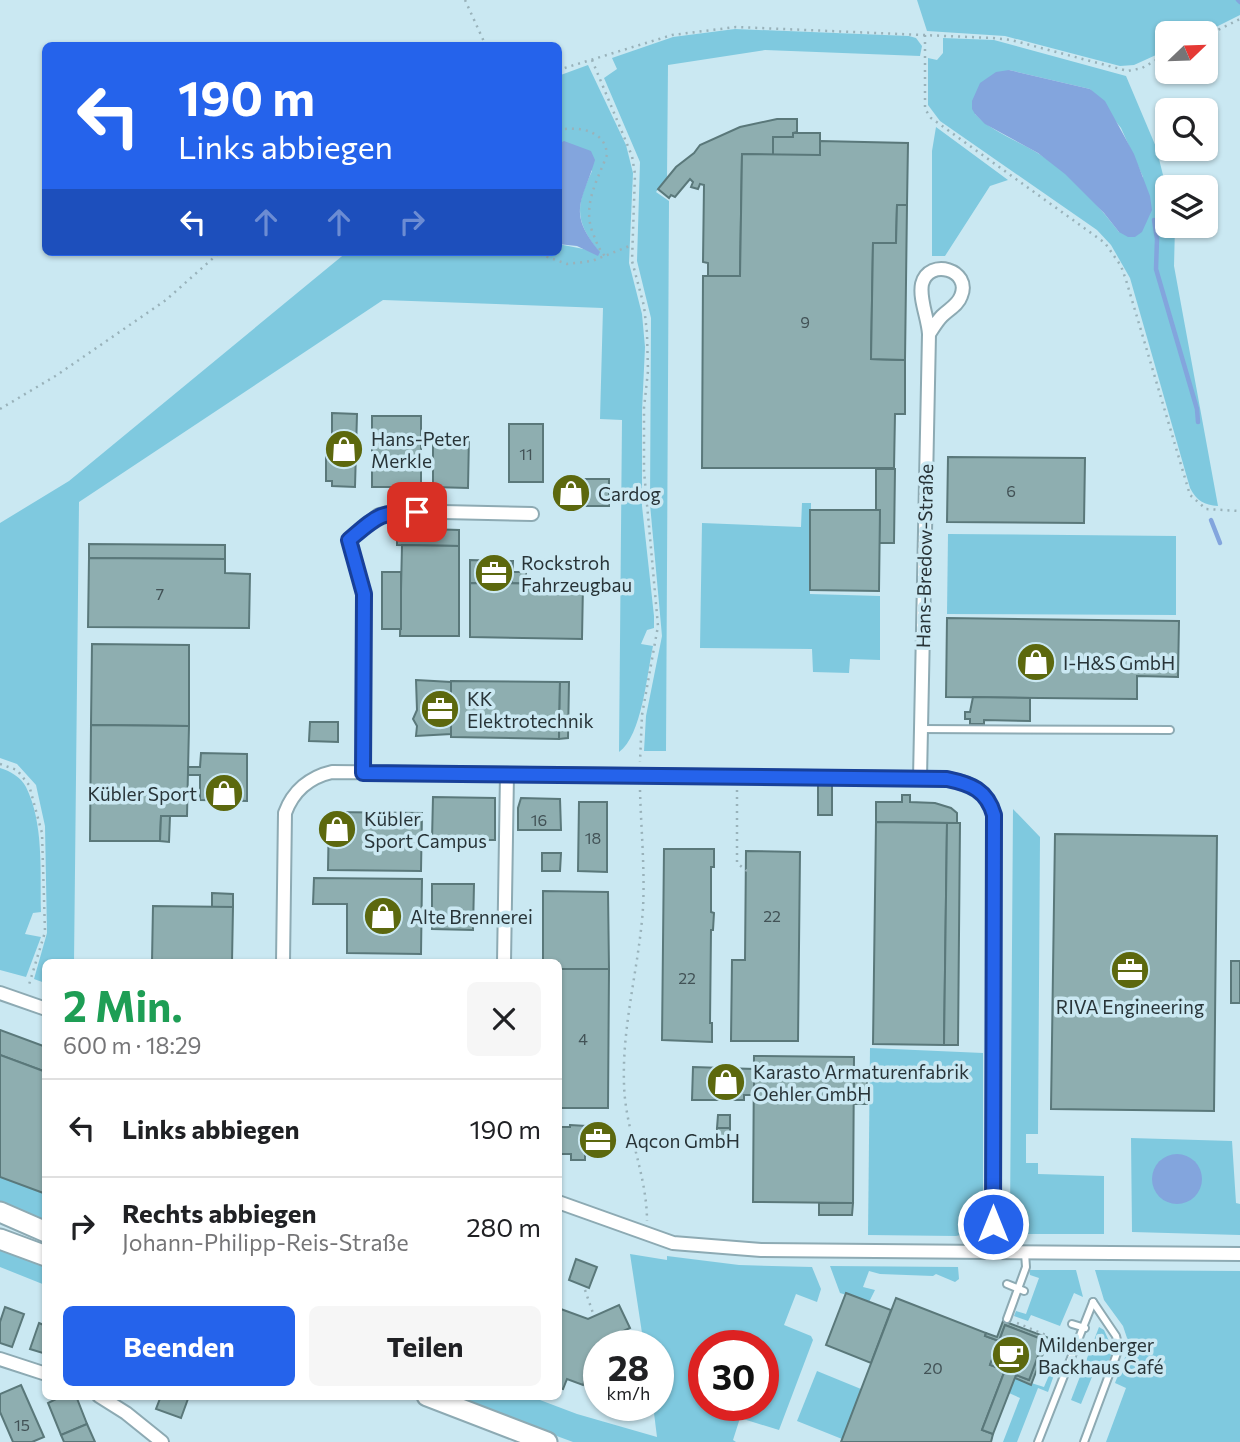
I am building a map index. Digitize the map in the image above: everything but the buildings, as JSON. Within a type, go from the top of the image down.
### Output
[{"type":"main road","points":[[0,1212],[42,1230]]},
{"type":"main road","points":[[0,1239],[42,1255]]},
{"type":"main road","points":[[438,1400],[547,1442]]},
{"type":"street","name":"Hans-Bredow-Straße","points":[[920,778],[929,334],[922,291],[925,277],[936,270],[950,270],[958,274],[963,293],[929,334]]},
{"type":"street","points":[[363,773],[364,594],[349,540],[379,515],[398,511],[532,514]]},
{"type":"street","points":[[283,959],[285,813],[288,803],[300,788],[320,775],[332,772],[920,778],[947,779],[970,784],[985,794],[994,815],[993,1251]]},
{"type":"street","points":[[504,959],[507,774]]},
{"type":"street","points":[[0,993],[42,1008]]},
{"type":"street","points":[[562,1203],[673,1243],[750,1250],[1240,1254]]},
{"type":"street","points":[[0,1359],[42,1373]]},
{"type":"street","points":[[105,1400],[162,1442]]},
{"type":"lane","points":[[920,729],[1170,730]]},
{"type":"lane","points":[[1008,1320],[1021,1289],[1026,1267],[1025,1251]]},
{"type":"lane","points":[[1007,1284],[1021,1289]]},
{"type":"lane","points":[[1038,1442],[1093,1302],[1116,1336],[1119,1348],[1084,1442]]},
{"type":"lane","points":[[1072,1324],[1085,1328]]},
{"type":"path","points":[[465,0],[484,42]]},
{"type":"path","points":[[1218,30],[1240,19]]},
{"type":"path","points":[[562,68],[672,35],[736,27],[1011,40],[1123,71],[1142,68],[1155,61]]},
{"type":"path","points":[[925,35],[925,108],[931,118],[1105,243],[1126,280],[1190,495],[1206,509],[1240,511]]},
{"type":"path","points":[[592,60],[632,156],[635,174],[632,261],[644,306],[647,333],[644,471],[658,626],[642,715],[640,775],[643,905],[624,1049],[628,1122],[645,1187],[647,1234]]},
{"type":"path","points":[[562,129],[573,127],[595,134],[606,148],[607,155],[588,203],[594,237],[605,256]]},
{"type":"path","points":[[545,256],[567,264],[605,256],[632,245]]},
{"type":"path","points":[[0,409],[57,375],[166,300],[216,256]]},
{"type":"path","points":[[0,764],[17,771],[29,785],[42,833],[45,932],[24,1001]]},
{"type":"path","points":[[737,776],[737,863],[747,871]]},
{"type":"path","points":[[585,1290],[594,1316]]},
{"type":"path","points":[[1008,1320],[1053,1338],[1049,1348],[1060,1351]]},
{"type":"shaded area","points":[[917,0],[1240,0],[1240,15],[1218,26],[1218,21],[1155,21],[1155,55],[1134,65],[1120,66],[1005,36],[927,31]]},
{"type":"shaded area","points":[[735,29],[909,36],[916,38],[922,46],[920,56],[765,50],[668,65],[667,178],[656,192],[669,201],[666,751],[644,751],[646,716],[662,636],[650,504],[651,318],[637,261],[640,162],[604,78],[617,69],[612,58],[673,37]]},
{"type":"shaded area","points":[[943,38],[994,40],[1126,76],[1155,145],[1155,161],[1160,161],[1163,175],[1155,175],[1155,238],[1175,238],[1174,266],[1218,506],[1201,502],[1190,488],[1130,278],[1111,245],[1097,230],[940,121],[928,105],[928,58],[937,60],[943,53]],"holes":[[[1009,70],[1090,89],[1121,128],[1143,177],[1119,232],[1091,199],[1059,168],[996,130],[975,114]]]},
{"type":"shaded area","points":[[588,65],[626,145],[633,173],[629,263],[642,314],[645,347],[642,506],[654,628],[647,630],[641,644],[653,646],[638,719],[627,744],[619,752],[622,420],[600,419],[603,308],[383,300],[79,502],[74,959],[42,959],[42,982],[34,979],[47,933],[45,826],[36,785],[17,764],[0,758],[0,523],[69,481],[342,256],[562,256],[562,245],[599,252],[585,231],[580,213],[580,204],[592,171],[565,142],[562,143],[562,75]]},
{"type":"shaded area","points":[[1009,70],[1090,89],[1105,101],[1134,154],[1150,196],[1152,210],[1142,232],[1135,237],[1128,237],[1119,232],[1065,174],[1038,153],[985,124],[975,114],[972,101],[980,83],[996,72]]},
{"type":"shaded area","points":[[936,127],[1008,180],[990,186],[945,256],[932,256],[932,151]]},
{"type":"shaded area","points":[[562,142],[591,151],[595,160],[582,197],[580,217],[583,227],[600,252],[598,256],[577,246],[562,244]]},
{"type":"shaded area","points":[[802,503],[811,503],[810,594],[880,596],[880,660],[850,659],[849,673],[813,672],[812,649],[700,648],[702,523],[801,527]]},
{"type":"shaded area","points":[[948,534],[1176,536],[1176,615],[947,614]]},
{"type":"shaded area","points":[[0,768],[24,783],[32,801],[38,832],[41,912],[33,913],[25,934],[41,937],[26,977],[0,970]]},
{"type":"shaded area","points":[[1013,809],[1040,837],[1038,1134],[1026,1134],[1026,1163],[1038,1163],[1038,1174],[1104,1176],[1104,1234],[1018,1234],[1010,1220]]},
{"type":"shaded area","points":[[870,1048],[983,1053],[983,1218],[966,1234],[868,1235]]},
{"type":"shaded area","points":[[1131,1138],[1232,1141],[1236,1203],[1240,1204],[1240,1235],[1132,1232]]},
{"type":"shaded area","points":[[1177,1154],[1195,1161],[1202,1179],[1195,1197],[1177,1204],[1159,1197],[1152,1179],[1159,1161]]},
{"type":"shaded area","points":[[0,1177],[42,1193],[42,1220],[0,1202]]},
{"type":"shaded area","points":[[0,1249],[42,1265],[42,1284],[0,1267]]},
{"type":"shaded area","points":[[630,1254],[667,1260],[667,1256],[739,1265],[812,1267],[821,1289],[817,1302],[796,1294],[784,1325],[811,1336],[813,1340],[779,1430],[750,1421],[779,1421],[779,1330],[688,1330],[688,1421],[739,1421],[733,1440],[736,1442],[573,1442],[459,1400],[540,1400],[583,1416],[583,1421],[601,1421],[657,1437],[655,1421],[674,1421],[674,1330],[642,1330]]},
{"type":"shaded area","points":[[830,1266],[958,1267],[959,1279],[955,1282],[936,1274],[880,1274],[869,1271],[863,1287],[875,1290],[869,1302],[840,1293]]},
{"type":"shaded area","points":[[1029,1270],[1076,1270],[1083,1297],[1074,1293],[1060,1326],[1031,1315],[1028,1321],[1014,1316],[1016,1311],[1026,1314],[1039,1278],[1030,1275]]},
{"type":"shaded area","points":[[1095,1270],[1240,1271],[1240,1442],[1106,1442],[1126,1388],[1115,1383],[1128,1350],[1128,1341],[1123,1326],[1104,1300]]},
{"type":"shaded area","points":[[1099,1327],[1104,1330],[1113,1350],[1107,1366],[1098,1362],[1081,1404],[1071,1400]]},
{"type":"shaded area","points":[[817,1371],[861,1389],[842,1439],[797,1421]]},
{"type":"shaded area","points":[[1050,1373],[1054,1375],[1048,1392],[1038,1388],[1017,1442],[1003,1442],[1020,1398],[1009,1393],[1015,1378],[1044,1387]]},
{"type":"waterway","points":[[1154,220],[1157,239],[1156,269],[1197,409],[1198,422]]},
{"type":"waterway","points":[[1211,520],[1220,543]]},
{"type":"place","name":"Hans-Peter Merkle","points":[[344,449]]},
{"type":"place","name":"Cardog","points":[[571,493]]},
{"type":"place","name":"Rockstroh Fahrzeugbau","points":[[494,573]]},
{"type":"place","name":"I-H&S GmbH","points":[[1036,662]]},
{"type":"place","name":"KK Elektrotechnik","points":[[440,709]]},
{"type":"place","name":"Kübler Sport","points":[[224,793]]},
{"type":"place","name":"Kübler Sport Campus","points":[[337,829]]},
{"type":"place","name":"Alte Brennerei","points":[[383,916]]},
{"type":"place","name":"RIVA Engineering","points":[[1130,970]]},
{"type":"place","name":"Karasto Armaturenfabrik Oehler GmbH","points":[[726,1082]]},
{"type":"place","name":"Aqcon GmbH","points":[[598,1140]]},
{"type":"place","name":"Mildenberger Backhaus Café","points":[[1011,1355]]},
{"type":"route","points":[[417,512],[398,511],[379,515],[349,540],[364,594],[363,773],[947,779],[970,784],[985,794],[994,815],[993,1224]]}]
